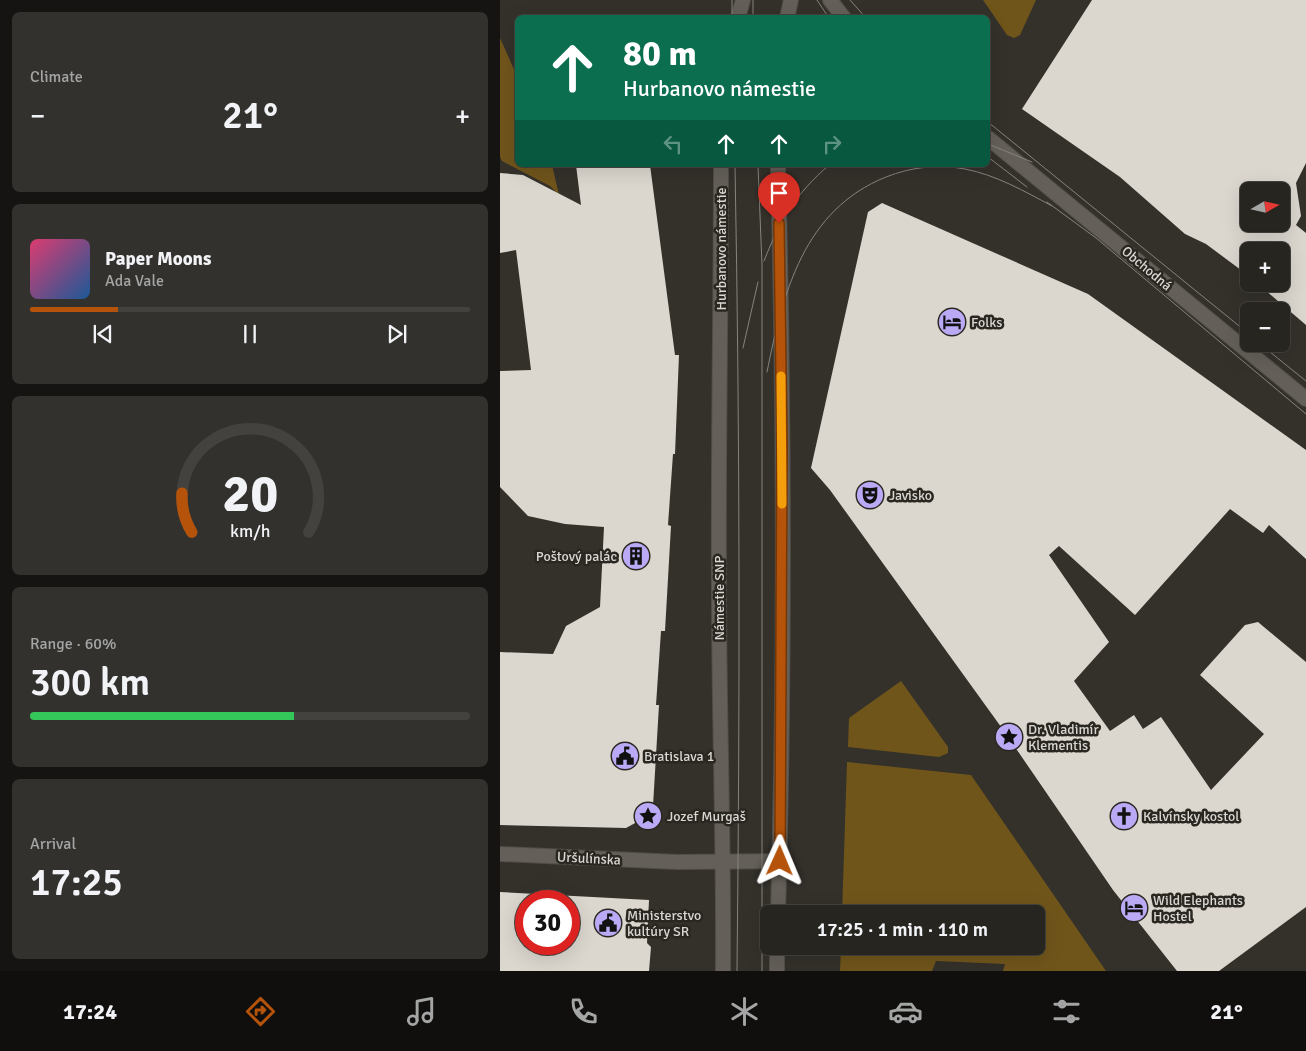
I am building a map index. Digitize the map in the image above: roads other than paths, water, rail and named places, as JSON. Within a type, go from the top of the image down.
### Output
[{"type":"street","points":[[739,15],[743,0]]},
{"type":"street","points":[[788,15],[791,0]]},
{"type":"street","points":[[830,0],[842,15]]},
{"type":"street","name":"Obchodná","points":[[990,140],[1306,399]]},
{"type":"street","name":"Hurbanovo námestie","points":[[721,167],[721,334]]},
{"type":"street","points":[[778,167],[781,397],[778,905]]},
{"type":"street","name":"Námestie SNP","points":[[721,334],[719,589],[720,760],[724,862],[723,971]]},
{"type":"street","name":"Uršulínska","points":[[500,854],[677,862],[724,862]]},
{"type":"street","points":[[724,862],[780,861]]},
{"type":"street","points":[[777,955],[777,971]]},
{"type":"tram line","points":[[732,0],[732,15]]},
{"type":"tram line","points":[[753,0],[753,15]]},
{"type":"tram line","points":[[817,0],[827,15]]},
{"type":"tram line","points":[[850,0],[863,15]]},
{"type":"tram line","points":[[990,124],[1240,327]]},
{"type":"tram line","points":[[990,145],[1032,162]]},
{"type":"tram line","points":[[990,159],[1027,187]]},
{"type":"tram line","points":[[735,167],[739,568],[737,971]]},
{"type":"tram line","points":[[758,167],[762,265],[762,971]]},
{"type":"tram line","points":[[764,261],[790,208],[827,167]]},
{"type":"tram line","points":[[767,372],[781,312],[790,284],[802,257],[817,232],[835,210],[858,192],[895,174],[925,167],[945,167],[965,169],[988,175],[1052,206]]},
{"type":"tram line","points":[[1047,202],[1096,238],[1306,414]]},
{"type":"tram line","points":[[743,348],[758,282]]},
{"type":"tram line","points":[[1270,352],[1306,381]]},
{"type":"place","name":"Folks","points":[[952,322]]},
{"type":"place","name":"Javisko","points":[[870,495]]},
{"type":"place","name":"Poštový palác","points":[[636,556]]},
{"type":"place","name":"Dr. Vladimír Klementis","points":[[1009,737]]},
{"type":"place","name":"Bratislava 1","points":[[625,756]]},
{"type":"place","name":"Jozef Murgaš","points":[[648,816]]},
{"type":"place","name":"Kalvínsky kostol","points":[[1124,816]]},
{"type":"place","name":"Wild Elephants Hostel","points":[[1134,908]]},
{"type":"place","name":"Ministerstvo kultúry SR","points":[[608,923]]}]
